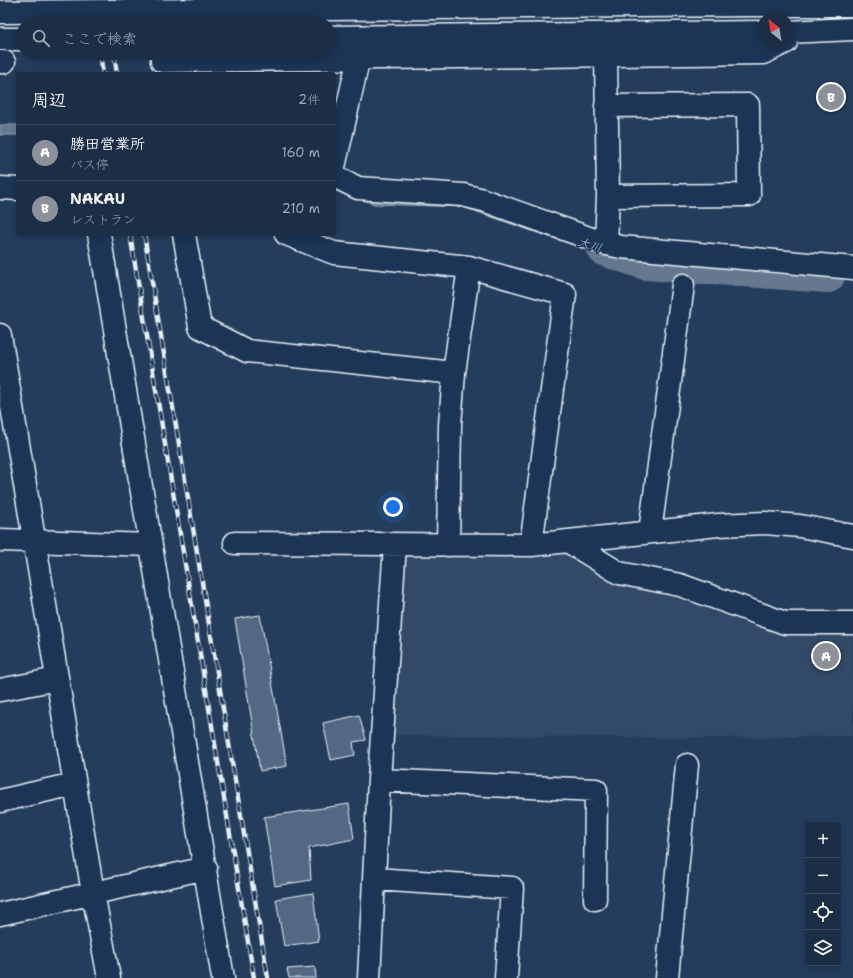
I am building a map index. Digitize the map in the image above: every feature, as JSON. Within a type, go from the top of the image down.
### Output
[{"type":"street","points":[[0,12],[746,5],[784,3],[853,5]]},
{"type":"street","points":[[793,37],[853,29]]},
{"type":"street","points":[[336,36],[755,33]]},
{"type":"street","points":[[0,40],[16,39]]},
{"type":"street","points":[[336,57],[606,56],[763,53],[771,48]]},
{"type":"street","points":[[606,56],[608,196],[606,244]]},
{"type":"street","points":[[336,158],[359,57]]},
{"type":"street","points":[[606,106],[748,105],[749,195],[608,196]]},
{"type":"street","points":[[336,177],[358,188],[463,195],[483,200],[606,244],[621,247],[853,268]]},
{"type":"street","points":[[0,188],[16,188]]},
{"type":"street","points":[[99,236],[150,545],[206,868],[223,978]]},
{"type":"street","points":[[184,236],[200,327],[247,351],[454,373]]},
{"type":"street","points":[[297,236],[313,239],[334,253],[469,267],[564,294],[531,545]]},
{"type":"street","points":[[448,545],[450,425],[454,373],[469,267]]},
{"type":"street","points":[[650,532],[682,285]]},
{"type":"street","points":[[0,335],[7,420],[35,542],[92,893],[109,978]]},
{"type":"street","points":[[235,543],[531,545],[718,525],[765,524],[800,526],[853,536]]},
{"type":"street","points":[[0,540],[150,545]]},
{"type":"street","points":[[569,542],[619,573],[680,585],[785,623],[853,623]]},
{"type":"street","points":[[369,978],[379,780],[395,545]]},
{"type":"street","points":[[0,690],[57,679]]},
{"type":"street","points":[[667,978],[687,765]]},
{"type":"street","points":[[379,780],[596,790],[596,899]]},
{"type":"street","points":[[0,802],[74,784]]},
{"type":"street","points":[[0,914],[206,868]]},
{"type":"street","points":[[374,879],[512,888],[506,978]]},
{"type":"shaded area","points":[[565,552],[609,579],[662,593],[785,636],[853,634],[853,736],[716,738],[390,735],[399,563],[409,557]]},
{"type":"water","points":[[0,125],[16,125],[16,135],[0,135]]},
{"type":"water","points":[[336,183],[463,201],[649,261],[647,267],[543,235],[463,207],[374,204],[336,191]]},
{"type":"building","points":[[260,615],[287,766],[260,771],[235,619]]},
{"type":"building","points":[[359,715],[366,740],[353,742],[355,755],[331,760],[323,723]]},
{"type":"building","points":[[349,804],[354,839],[309,848],[311,880],[275,886],[264,817]]},
{"type":"building","points":[[313,893],[319,941],[284,946],[276,899]]},
{"type":"building","points":[[315,967],[316,978],[289,978],[287,969]]},
{"type":"waterway","name":"大川","points":[[604,249],[646,263],[828,276]]},
{"type":"railway","points":[[91,0],[94,16]]},
{"type":"railway","points":[[105,0],[108,16]]},
{"type":"railway","points":[[101,60],[103,72]]},
{"type":"railway","points":[[115,60],[117,72]]},
{"type":"railway","points":[[130,236],[254,978]]},
{"type":"railway","points":[[144,236],[268,978]]},
{"type":"place","name":"NAKAU","points":[[831,97]]},
{"type":"place","name":"勝田営業所","points":[[826,656]]}]
